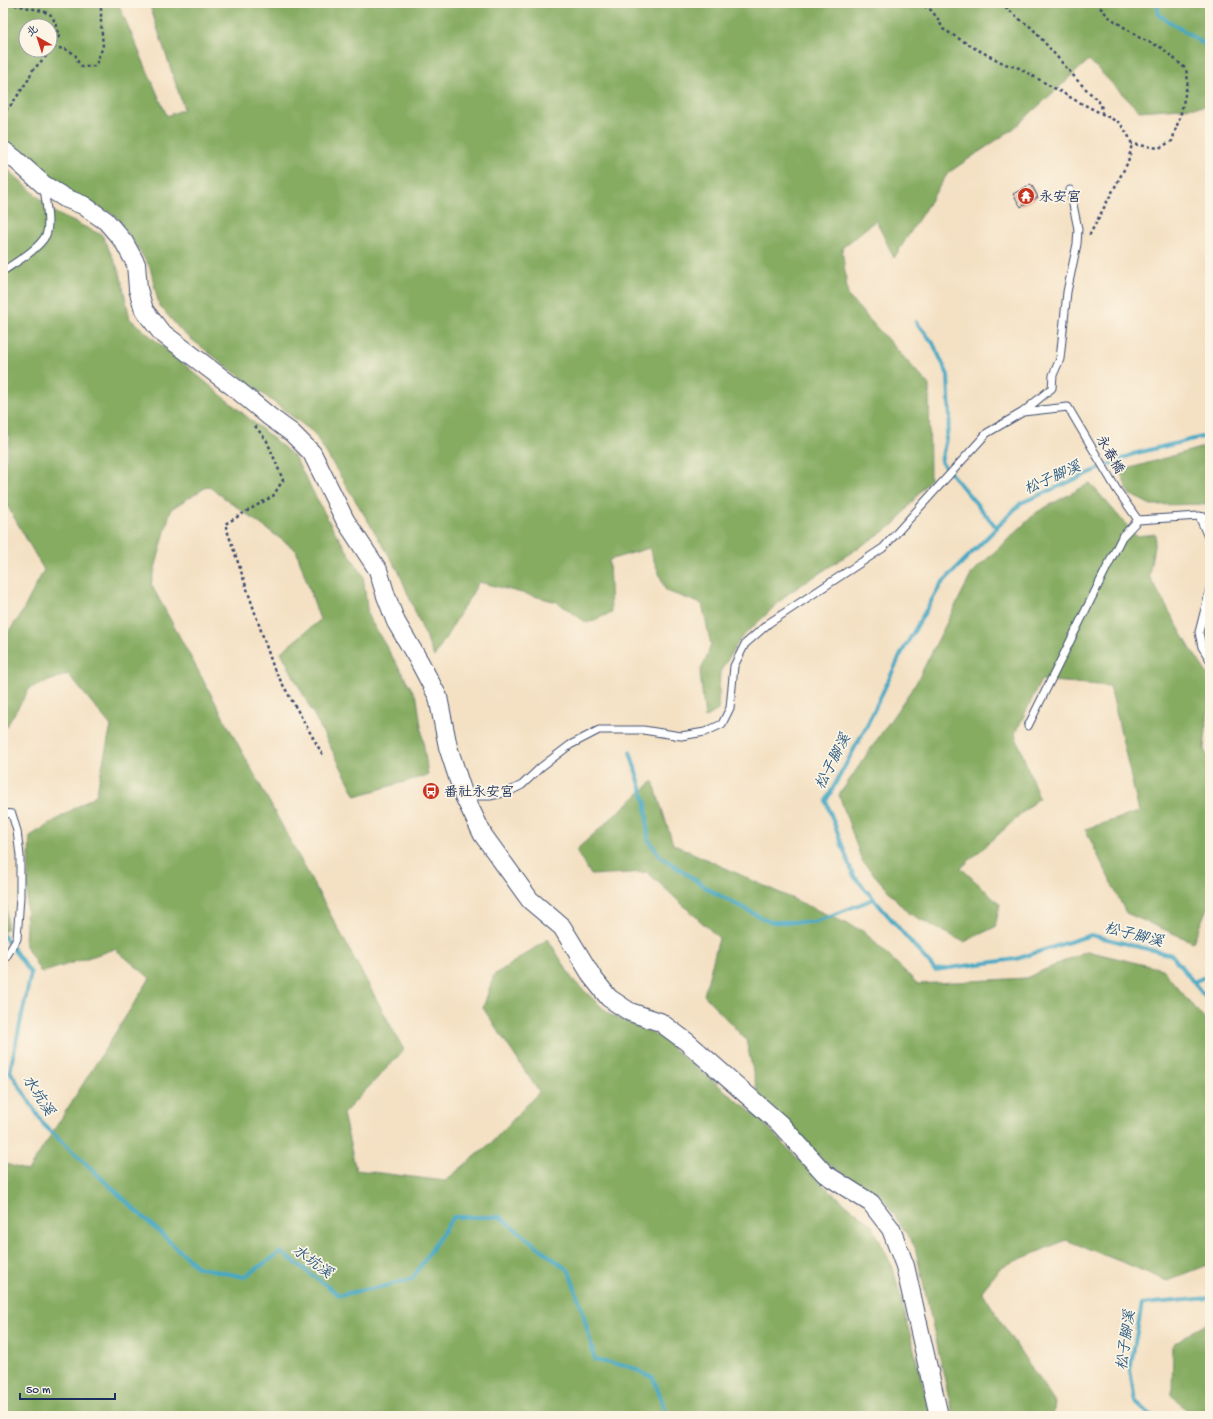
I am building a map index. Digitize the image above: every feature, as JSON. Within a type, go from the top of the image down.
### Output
[{"type":"street","points":[[3,150],[44,185],[65,198],[83,205],[106,221],[124,242],[136,264],[138,289],[144,310],[162,332],[235,388],[270,418],[292,433],[312,454],[345,520],[378,570],[396,622],[438,697],[448,747],[464,796],[484,835],[530,900],[562,926],[593,978],[608,998],[630,1012],[660,1022],[687,1042],[780,1124],[825,1174],[871,1203],[891,1229],[905,1266],[939,1416]]},
{"type":"lane","points":[[3,271],[40,243],[47,234],[48,221],[44,185]]},
{"type":"lane","points":[[464,796],[490,796],[508,792],[522,784],[541,767],[570,745],[599,730],[643,730],[681,736],[705,732],[722,724],[730,708],[734,666],[745,644],[769,623],[882,548],[987,433],[1023,412],[1052,388],[1054,375],[1060,360],[1067,292],[1077,246],[1078,228],[1070,190]]},
{"type":"lane","name":"永春橋","points":[[1023,412],[1068,407],[1117,490],[1138,520]]},
{"type":"lane","points":[[1199,516],[1208,537],[1210,547]]},
{"type":"lane","points":[[1028,726],[1122,538],[1138,520],[1199,516],[1210,518]]},
{"type":"lane","points":[[1210,588],[1199,632],[1202,647],[1210,660]]},
{"type":"lane","points":[[3,813],[12,814],[17,832],[20,856],[20,897],[17,939],[4,961]]},
{"type":"path","points":[[58,48],[65,49],[75,54],[82,67],[94,66],[98,61],[103,47],[101,9],[96,3]]},
{"type":"path","points":[[919,3],[931,10],[944,29],[976,49],[1005,64],[1019,68],[1075,100],[1120,123],[1128,135],[1132,144],[1128,162],[1094,227],[1086,240],[1077,246]]},
{"type":"path","points":[[1001,3],[1032,28],[1078,81],[1101,104],[1102,113]]},
{"type":"path","points":[[1096,3],[1109,17],[1140,38],[1162,48],[1186,69],[1188,81],[1181,113],[1172,141],[1159,148],[1132,144]]},
{"type":"path","points":[[3,6],[11,4],[43,11],[51,15],[53,18]]},
{"type":"path","points":[[3,112],[12,104],[30,77],[31,72],[43,58]]},
{"type":"path","points":[[253,423],[267,441],[283,480],[272,496],[225,524],[274,669],[324,757]]},
{"type":"green space","points":[[3,3],[118,3],[167,116],[184,109],[149,3],[1210,3],[1210,106],[1139,111],[1089,60],[1013,129],[948,173],[894,258],[876,220],[842,248],[848,296],[929,385],[930,479],[895,524],[789,593],[741,638],[720,672],[718,710],[705,718],[700,673],[711,645],[702,604],[666,591],[649,548],[609,560],[611,613],[587,623],[557,602],[479,582],[434,657],[398,570],[314,433],[182,332],[159,305],[150,267],[116,216],[57,185],[3,137]]},
{"type":"green space","points":[[3,165],[57,214],[102,235],[120,273],[130,319],[294,456],[333,529],[363,575],[368,616],[417,698],[428,775],[356,796],[281,652],[320,620],[296,550],[208,486],[171,509],[151,584],[404,1050],[343,1114],[356,1170],[445,1181],[491,1143],[539,1092],[483,1008],[494,975],[548,939],[573,980],[609,1014],[659,1037],[761,1120],[824,1186],[872,1225],[893,1268],[931,1416],[3,1416],[3,1163],[28,1171],[150,978],[115,949],[41,973],[25,944],[30,836],[96,795],[111,726],[68,674],[30,688],[3,732],[3,639],[20,616],[44,570],[3,498],[3,477],[10,435],[3,434]]},
{"type":"green space","points":[[1210,445],[1210,504],[1151,505],[1129,494],[1120,471]]},
{"type":"green space","points":[[1090,483],[1136,536],[1156,534],[1149,576],[1189,646],[1210,678],[1204,749],[1210,762],[1210,901],[1193,942],[1126,913],[1085,829],[1139,812],[1110,686],[1041,680],[1015,734],[1039,798],[961,868],[1000,904],[995,927],[964,942],[908,913],[862,861],[839,795],[916,683],[972,573],[1037,512]]},
{"type":"green space","points":[[653,781],[673,844],[863,931],[918,984],[1026,978],[1087,951],[1162,969],[1210,1026],[1210,1264],[1167,1281],[1066,1240],[1001,1267],[982,1291],[1055,1403],[1053,1416],[953,1416],[915,1247],[884,1199],[825,1162],[758,1094],[746,1040],[704,995],[719,938],[647,872],[591,875],[576,850]]},
{"type":"green space","points":[[3,822],[6,864],[7,928],[3,933]]},
{"type":"green space","points":[[1210,1321],[1210,1416],[1192,1416],[1172,1395],[1173,1344]]},
{"type":"building","name":"永安宮","points":[[1031,184],[1038,197],[1021,207],[1013,194]]},
{"type":"waterway","points":[[1157,3],[1159,15],[1210,48]]},
{"type":"waterway","points":[[916,322],[933,343],[948,375],[950,419],[941,462],[997,528]]},
{"type":"waterway","name":"松子腳溪","points":[[1210,435],[1133,454],[1021,503],[941,584],[901,654],[867,725],[826,801],[853,875],[935,970],[1016,959],[1091,935],[1172,955],[1210,1003]]},
{"type":"waterway","points":[[630,752],[646,804],[648,839],[660,856],[713,892],[770,922],[814,922],[874,899]]},
{"type":"waterway","name":"水坑溪","points":[[3,935],[31,973],[10,1071],[44,1125],[197,1267],[244,1277],[281,1252],[339,1295],[412,1279],[453,1217],[500,1217],[569,1271],[582,1309],[595,1360],[631,1367],[653,1378],[668,1416]]},
{"type":"waterway","points":[[1193,982],[1210,975]]},
{"type":"waterway","name":"松子腳溪","points":[[1152,1416],[1135,1401],[1130,1370],[1142,1304],[1210,1298]]},
{"type":"place","name":"永安宮","points":[[1026,196]]},
{"type":"place","name":"番社永安宮","points":[[431,791]]}]
